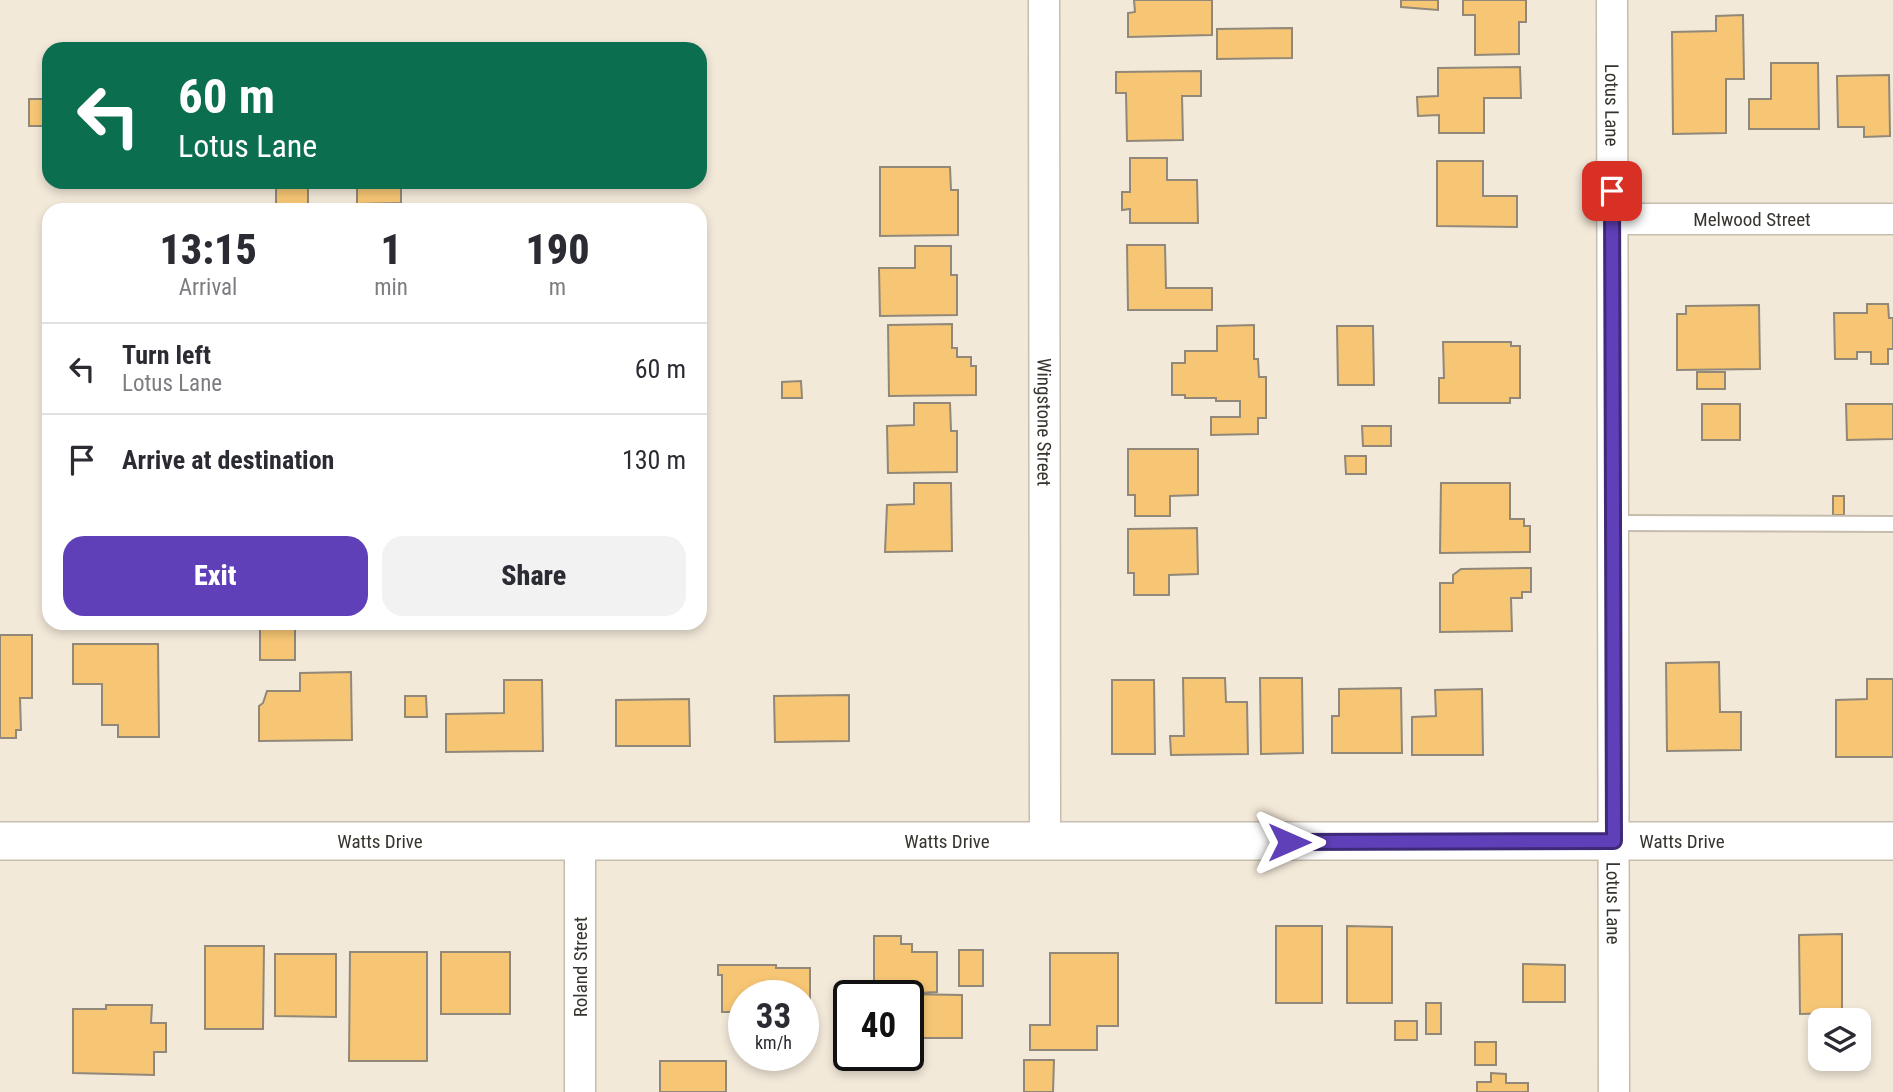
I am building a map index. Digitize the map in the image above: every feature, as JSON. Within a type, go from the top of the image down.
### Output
[{"type":"street","name":"Wingstone Street","points":[[1044,0],[1045,842]]},
{"type":"street","name":"Lotus Lane","points":[[1612,0],[1614,1092]]},
{"type":"street","name":"Melwood Street","points":[[1612,219],[1893,219]]},
{"type":"street","name":"Watts Drive","points":[[0,841],[1893,841]]},
{"type":"street","name":"Roland Street","points":[[580,842],[580,1092]]},
{"type":"lane","points":[[1613,523],[1893,524]]},
{"type":"building","points":[[1134,0],[1212,0],[1212,35],[1128,37],[1128,13],[1135,12]]},
{"type":"building","points":[[1401,0],[1438,0],[1438,10],[1401,7]]},
{"type":"building","points":[[1463,0],[1526,0],[1526,22],[1519,22],[1519,54],[1475,55],[1475,15],[1463,15]]},
{"type":"building","points":[[1743,15],[1744,79],[1726,79],[1726,133],[1673,134],[1672,32],[1716,31],[1716,16]]},
{"type":"building","points":[[1292,28],[1292,58],[1217,59],[1217,29]]},
{"type":"building","points":[[1771,63],[1818,63],[1819,129],[1749,129],[1749,99],[1771,99]]},
{"type":"building","points":[[1520,67],[1521,98],[1484,98],[1484,133],[1439,133],[1439,115],[1418,116],[1417,97],[1438,96],[1438,68]]},
{"type":"building","points":[[1201,71],[1201,96],[1182,96],[1183,140],[1127,141],[1126,93],[1116,93],[1116,72]]},
{"type":"building","points":[[1889,75],[1890,136],[1864,137],[1864,127],[1838,127],[1837,76]]},
{"type":"building","points":[[29,99],[42,99],[42,126],[29,126]]},
{"type":"building","points":[[1130,158],[1167,158],[1167,180],[1197,180],[1198,223],[1130,223],[1130,209],[1122,210],[1122,192],[1130,192]]},
{"type":"building","points":[[1437,161],[1483,161],[1483,196],[1517,196],[1517,227],[1437,226]]},
{"type":"building","points":[[880,167],[950,167],[951,190],[958,190],[958,235],[880,236]]},
{"type":"building","points":[[276,189],[308,189],[308,203],[276,203]]},
{"type":"building","points":[[357,189],[401,189],[401,203],[357,203]]},
{"type":"building","points":[[1127,245],[1165,245],[1166,288],[1212,288],[1212,310],[1128,310]]},
{"type":"building","points":[[915,246],[951,246],[951,275],[957,275],[957,315],[880,316],[879,268],[915,268]]},
{"type":"building","points":[[1867,304],[1888,304],[1889,318],[1893,318],[1893,349],[1888,349],[1888,364],[1871,364],[1871,352],[1857,352],[1857,359],[1835,359],[1834,313],[1867,313]]},
{"type":"building","points":[[1759,305],[1760,369],[1677,370],[1677,314],[1686,314],[1686,306]]},
{"type":"building","points":[[952,324],[952,348],[957,348],[957,357],[971,357],[971,366],[976,366],[976,395],[889,396],[888,325]]},
{"type":"building","points":[[1254,325],[1254,359],[1258,359],[1259,377],[1266,377],[1266,418],[1258,418],[1258,434],[1211,435],[1211,417],[1240,417],[1240,401],[1216,401],[1216,398],[1185,398],[1185,395],[1172,395],[1172,363],[1185,363],[1185,351],[1217,351],[1217,326]]},
{"type":"building","points":[[1337,326],[1373,326],[1374,385],[1338,385]]},
{"type":"building","points":[[1443,342],[1511,342],[1511,346],[1520,346],[1520,398],[1510,398],[1510,403],[1439,403],[1439,378],[1444,378]]},
{"type":"building","points":[[1697,372],[1725,372],[1725,389],[1697,389]]},
{"type":"building","points":[[801,381],[802,398],[782,398],[782,382]]},
{"type":"building","points":[[914,403],[950,403],[951,431],[957,431],[957,472],[888,473],[887,426],[914,425]]},
{"type":"building","points":[[1702,404],[1740,404],[1740,440],[1702,440]]},
{"type":"building","points":[[1846,404],[1893,404],[1893,439],[1847,440]]},
{"type":"building","points":[[1362,426],[1391,426],[1391,446],[1363,446]]},
{"type":"building","points":[[1128,449],[1198,449],[1198,495],[1170,496],[1170,516],[1135,516],[1135,495],[1128,495]]},
{"type":"building","points":[[1345,456],[1366,456],[1366,474],[1346,474]]},
{"type":"building","points":[[914,483],[951,483],[952,551],[885,552],[887,505],[914,504]]},
{"type":"building","points":[[1441,483],[1510,483],[1510,519],[1524,519],[1524,526],[1530,526],[1530,552],[1440,553]]},
{"type":"building","points":[[1833,496],[1844,496],[1844,515],[1833,515]]},
{"type":"building","points":[[1197,528],[1198,574],[1169,575],[1169,595],[1134,595],[1134,573],[1128,573],[1128,529]]},
{"type":"building","points":[[1531,568],[1531,592],[1522,592],[1522,598],[1511,598],[1512,631],[1440,632],[1440,583],[1453,583],[1453,575],[1461,569]]},
{"type":"building","points":[[260,630],[295,630],[295,660],[260,660]]},
{"type":"building","points":[[0,635],[32,635],[32,698],[20,698],[21,730],[16,730],[16,738],[0,738]]},
{"type":"building","points":[[73,644],[158,644],[159,737],[118,737],[118,725],[102,725],[102,684],[73,684]]},
{"type":"building","points":[[1719,662],[1720,712],[1741,712],[1741,750],[1667,751],[1666,663]]},
{"type":"building","points":[[351,672],[352,740],[259,741],[259,706],[263,703],[267,691],[300,691],[300,673]]},
{"type":"building","points":[[1183,678],[1225,678],[1226,702],[1247,702],[1248,754],[1171,755],[1170,736],[1184,736]]},
{"type":"building","points":[[1260,678],[1302,678],[1303,753],[1261,754]]},
{"type":"building","points":[[1867,679],[1893,679],[1893,757],[1836,757],[1836,700],[1867,699]]},
{"type":"building","points":[[504,680],[542,680],[543,751],[446,752],[446,714],[504,713]]},
{"type":"building","points":[[1112,680],[1154,680],[1155,754],[1112,754]]},
{"type":"building","points":[[1401,688],[1402,753],[1332,753],[1332,716],[1339,716],[1339,689]]},
{"type":"building","points":[[1482,689],[1483,755],[1412,755],[1412,717],[1436,716],[1435,690]]},
{"type":"building","points":[[849,695],[849,741],[775,742],[774,696]]},
{"type":"building","points":[[405,696],[426,696],[427,717],[405,717]]},
{"type":"building","points":[[689,699],[690,746],[616,746],[616,700]]},
{"type":"building","points":[[1276,926],[1322,926],[1322,1003],[1276,1003]]},
{"type":"building","points":[[1347,926],[1392,927],[1392,1003],[1347,1003]]},
{"type":"building","points":[[1842,934],[1842,1008],[1808,1008],[1808,1014],[1800,1014],[1799,935]]},
{"type":"building","points":[[874,936],[901,936],[901,944],[912,944],[912,952],[937,952],[937,992],[924,993],[924,980],[874,980]]},
{"type":"building","points":[[205,946],[264,946],[263,1029],[205,1029]]},
{"type":"building","points":[[959,950],[983,950],[983,986],[959,986]]},
{"type":"building","points":[[350,952],[427,952],[427,1061],[349,1061]]},
{"type":"building","points":[[441,952],[510,952],[510,1014],[441,1014]]},
{"type":"building","points":[[1050,953],[1118,953],[1118,1026],[1097,1026],[1097,1050],[1030,1050],[1030,1025],[1050,1025]]},
{"type":"building","points":[[275,954],[336,954],[336,1017],[275,1016]]},
{"type":"building","points":[[1523,964],[1565,965],[1565,1002],[1523,1002]]},
{"type":"building","points":[[718,965],[810,968],[810,980],[728,980],[728,1012],[722,1012],[722,975],[718,975]]},
{"type":"building","points":[[924,994],[962,995],[962,1038],[924,1038]]},
{"type":"building","points":[[1426,1003],[1441,1003],[1441,1034],[1426,1034]]},
{"type":"building","points":[[106,1005],[152,1005],[151,1023],[166,1023],[166,1052],[154,1052],[154,1075],[73,1073],[73,1009],[106,1009]]},
{"type":"building","points":[[1395,1021],[1417,1021],[1417,1040],[1395,1040]]},
{"type":"building","points":[[1475,1042],[1496,1042],[1496,1065],[1475,1065]]},
{"type":"building","points":[[1024,1060],[1054,1060],[1053,1092],[1024,1092]]},
{"type":"building","points":[[660,1061],[726,1061],[726,1092],[660,1092]]},
{"type":"building","points":[[1491,1073],[1506,1074],[1506,1083],[1528,1083],[1528,1092],[1477,1092],[1477,1082],[1491,1082]]},
{"type":"route","points":[[1289,842],[1614,841],[1612,191]]}]
